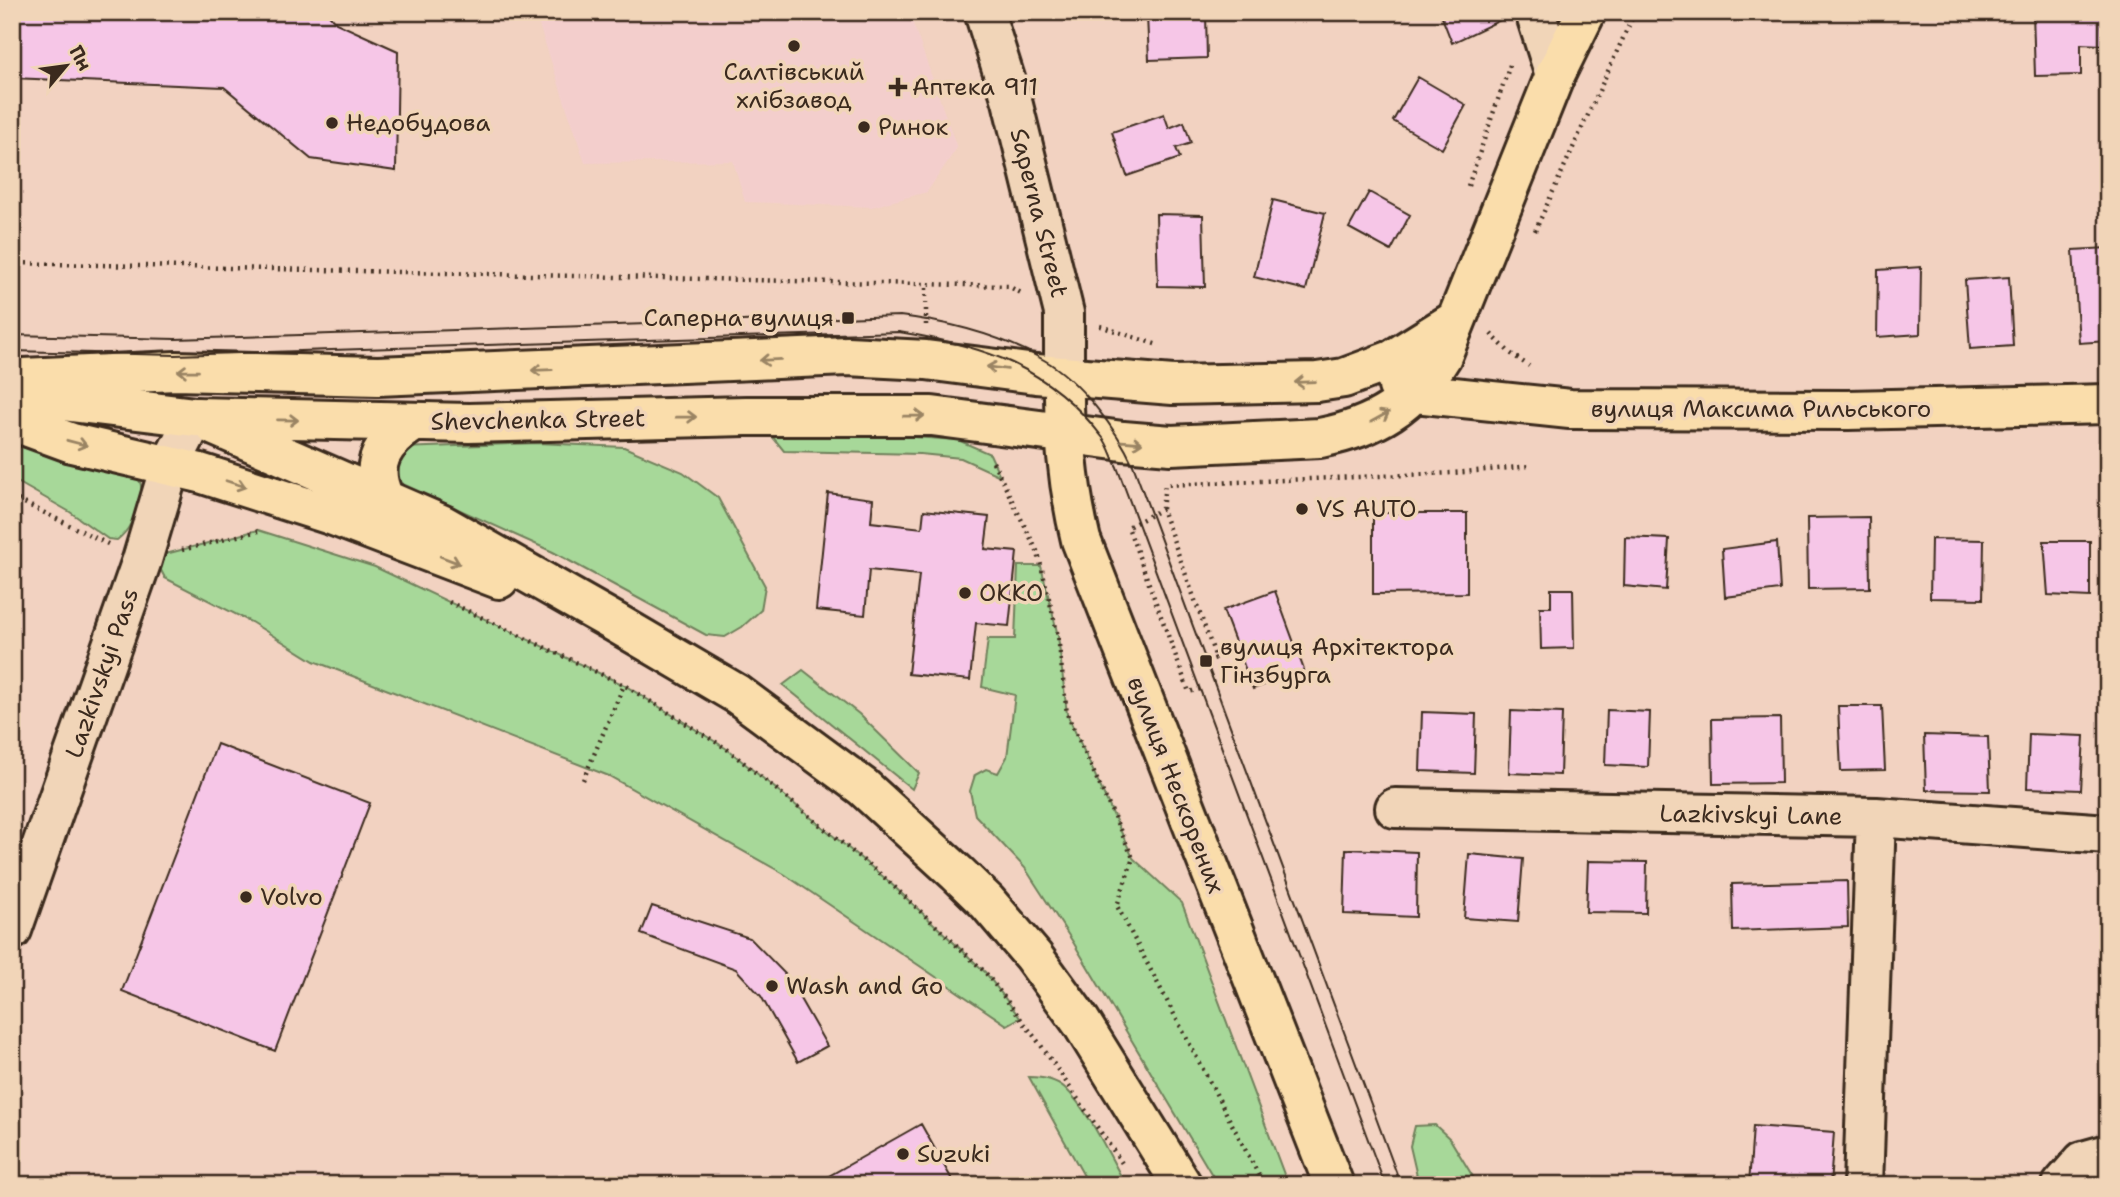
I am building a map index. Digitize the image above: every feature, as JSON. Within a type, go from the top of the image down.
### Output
[{"type":"main road","points":[[1065,432],[1171,445],[1320,438],[1363,426],[1415,394],[1428,379],[1441,356],[1472,326],[1555,75],[1586,12]]},
{"type":"main road","points":[[1064,376],[1173,385],[1317,382],[1364,372],[1472,326]]},
{"type":"main road","name":"Shevchenka Street","points":[[18,384],[176,371],[378,376],[847,356],[926,360],[1064,376]]},
{"type":"main road","name":"вулиця Максима Рильського","points":[[1364,372],[1415,394],[1570,409],[1848,410],[2108,404]]},
{"type":"main road","points":[[378,376],[225,395],[206,402],[195,417],[443,525],[737,694],[863,787],[987,902],[1033,956],[1081,1022],[1182,1185]]},
{"type":"main road","name":"вулиця Нескорених","points":[[1064,376],[1065,432],[1081,540],[1334,1185]]},
{"type":"main road","name":"Shevchenka Street","points":[[18,384],[195,417],[412,423],[746,416],[932,416],[1065,432]]},
{"type":"main road","points":[[12,421],[72,443],[200,473],[331,515],[616,623]]},
{"type":"main road","points":[[384,498],[377,476],[382,451],[395,435],[412,423]]},
{"type":"street","name":"Saperna Street","points":[[984,12],[1012,101],[1064,313],[1064,376]]},
{"type":"street","points":[[1535,12],[1555,75]]},
{"type":"street","name":"Lazkivskyi Pass","points":[[12,930],[142,560],[170,466],[195,417]]},
{"type":"street","name":"Lazkivskyi Lane","points":[[1395,808],[1876,817],[2108,834]]},
{"type":"street","points":[[1863,1185],[1876,817]]},
{"type":"street","points":[[2062,1185],[2083,1161],[2108,1154]]},
{"type":"path","points":[[1534,234],[1635,12]]},
{"type":"path","points":[[1465,192],[1515,51]]},
{"type":"path","points":[[12,263],[1007,286],[1064,313],[1164,346]]},
{"type":"path","points":[[926,284],[926,336]]},
{"type":"path","points":[[1472,326],[1535,370]]},
{"type":"path","points":[[990,454],[1038,553],[1058,636],[1066,715],[1133,858],[1117,906],[1264,1185]]},
{"type":"path","points":[[1206,661],[1216,658],[1162,509],[1165,485],[1453,473],[1531,466]]},
{"type":"path","points":[[12,497],[142,560],[258,530],[271,534]]},
{"type":"path","points":[[1162,509],[1128,527],[1189,692],[1200,689]]},
{"type":"path","points":[[437,597],[624,685],[727,749],[886,879],[985,972],[1040,1044],[1130,1175]]},
{"type":"path","points":[[583,780],[624,685]]},
{"type":"shaded area","points":[[537,12],[909,12],[957,148],[927,192],[872,207],[745,202],[733,161],[585,163],[536,16]]},
{"type":"green space","points":[[771,435],[898,436],[958,440],[990,454],[1000,476],[961,458],[920,454],[784,451]]},
{"type":"green space","points":[[537,443],[624,447],[683,472],[718,498],[765,586],[761,610],[742,627],[725,637],[706,635],[553,552],[396,481],[401,448]]},
{"type":"green space","points":[[12,446],[82,455],[119,465],[132,473],[140,482],[141,490],[128,528],[117,540],[108,539],[70,512],[12,479]]},
{"type":"green space","points":[[258,530],[375,567],[624,685],[727,749],[886,879],[985,972],[1020,1018],[1007,1025],[784,874],[609,776],[314,661],[251,622],[165,578],[154,557]]},
{"type":"green space","points":[[1018,566],[1041,566],[1058,636],[1067,714],[1133,858],[1182,903],[1288,1185],[1218,1185],[1073,942],[1025,868],[975,815],[970,791],[975,775],[986,769],[998,773],[1007,757],[1015,695],[982,687],[988,639],[1015,639]]},
{"type":"green space","points":[[803,670],[859,714],[919,773],[912,789],[783,685]]},
{"type":"green space","points":[[1029,1077],[1057,1082],[1074,1098],[1091,1121],[1126,1185],[1089,1185]]},
{"type":"green space","points":[[1435,1125],[1450,1139],[1478,1185],[1419,1185],[1410,1146],[1415,1126]]},
{"type":"building","name":"Недобудова","points":[[12,12],[327,12],[336,23],[398,51],[396,171],[311,159],[224,87],[12,78]]},
{"type":"building","points":[[1440,12],[1510,12],[1511,15],[1452,43]]},
{"type":"building","points":[[2033,12],[2101,12],[2103,45],[2081,44],[2081,75],[2035,76]]},
{"type":"building","points":[[1206,14],[1207,58],[1149,60],[1147,15]]},
{"type":"building","points":[[1418,77],[1466,105],[1442,149],[1393,121]]},
{"type":"building","points":[[1164,114],[1169,128],[1184,122],[1191,143],[1176,148],[1180,158],[1127,176],[1112,132]]},
{"type":"building","points":[[1369,192],[1410,215],[1391,251],[1349,228]]},
{"type":"building","points":[[1273,200],[1325,213],[1306,290],[1254,277]]},
{"type":"building","points":[[1156,214],[1203,215],[1205,287],[1158,286]]},
{"type":"building","points":[[2108,248],[2108,341],[2079,343],[2073,250]]},
{"type":"building","points":[[1921,267],[1920,334],[1877,337],[1878,270]]},
{"type":"building","points":[[2009,277],[2013,346],[1970,349],[1965,280]]},
{"type":"building","name":"OKKO","points":[[828,493],[873,499],[871,522],[922,528],[924,510],[989,517],[985,549],[1017,552],[1009,626],[976,623],[970,680],[908,674],[919,575],[869,570],[865,615],[816,610]]},
{"type":"building","points":[[1373,513],[1467,513],[1467,593],[1373,594]]},
{"type":"building","points":[[1869,517],[1870,588],[1808,589],[1807,518]]},
{"type":"building","points":[[1625,537],[1669,539],[1666,590],[1624,586]]},
{"type":"building","points":[[1931,539],[1984,540],[1983,599],[1930,598]]},
{"type":"building","points":[[2044,541],[2090,541],[2090,597],[2048,595]]},
{"type":"building","points":[[1777,542],[1780,590],[1725,597],[1722,549]]},
{"type":"building","points":[[1551,589],[1573,589],[1574,648],[1541,649],[1540,607],[1551,607]]},
{"type":"building","points":[[1275,591],[1304,670],[1253,689],[1223,610]]},
{"type":"building","points":[[1838,706],[1882,706],[1885,770],[1841,771]]},
{"type":"building","points":[[1607,710],[1650,712],[1648,767],[1605,765]]},
{"type":"building","points":[[1511,711],[1562,713],[1560,775],[1509,773]]},
{"type":"building","points":[[1422,712],[1476,714],[1474,773],[1420,771]]},
{"type":"building","points":[[1780,718],[1781,783],[1713,784],[1712,719]]},
{"type":"building","points":[[2029,734],[2084,736],[2081,790],[2027,788]]},
{"type":"building","points":[[1924,735],[1988,737],[1990,791],[1926,790]]},
{"type":"building","name":"Volvo","points":[[217,744],[370,803],[275,1051],[122,991]]},
{"type":"building","points":[[1346,849],[1417,852],[1416,917],[1344,914]]},
{"type":"building","points":[[1469,854],[1523,859],[1518,922],[1464,918]]},
{"type":"building","points":[[1588,861],[1647,862],[1646,913],[1586,912]]},
{"type":"building","points":[[1847,881],[1848,927],[1733,931],[1732,884]]},
{"type":"building","name":"Wash and Go","points":[[652,906],[750,938],[787,976],[827,1046],[798,1062],[761,996],[736,969],[641,934]]},
{"type":"building","name":"Suzuki","points":[[921,1124],[955,1185],[813,1185]]},
{"type":"building","points":[[1753,1126],[1834,1132],[1830,1185],[1749,1185]]},
{"type":"tram line","points":[[12,335],[175,339],[900,316],[974,331],[1010,343],[1044,360],[1070,379],[1095,406],[1117,436],[1133,465],[1401,1185]]},
{"type":"tram line","points":[[12,351],[175,355],[899,332],[959,344],[987,353],[1013,363],[1037,377],[1082,413],[1105,441],[1117,467],[1385,1185]]},
{"type":"place","name":"Салтівський хлібзавод","points":[[794,46]]},
{"type":"place","name":"Аптека 911","points":[[898,87]]},
{"type":"place","name":"Недобудова","points":[[332,123]]},
{"type":"place","name":"Ринок","points":[[864,127]]},
{"type":"place","name":"Саперна вулиця","points":[[848,318]]},
{"type":"place","name":"VS AUTO","points":[[1302,509]]},
{"type":"place","name":"OKKO","points":[[965,593]]},
{"type":"place","name":"вулиця Архітектора Гінзбурга","points":[[1206,661]]},
{"type":"place","name":"Volvo","points":[[246,897]]},
{"type":"place","name":"Wash and Go","points":[[772,986]]},
{"type":"place","name":"Suzuki","points":[[903,1154]]}]
